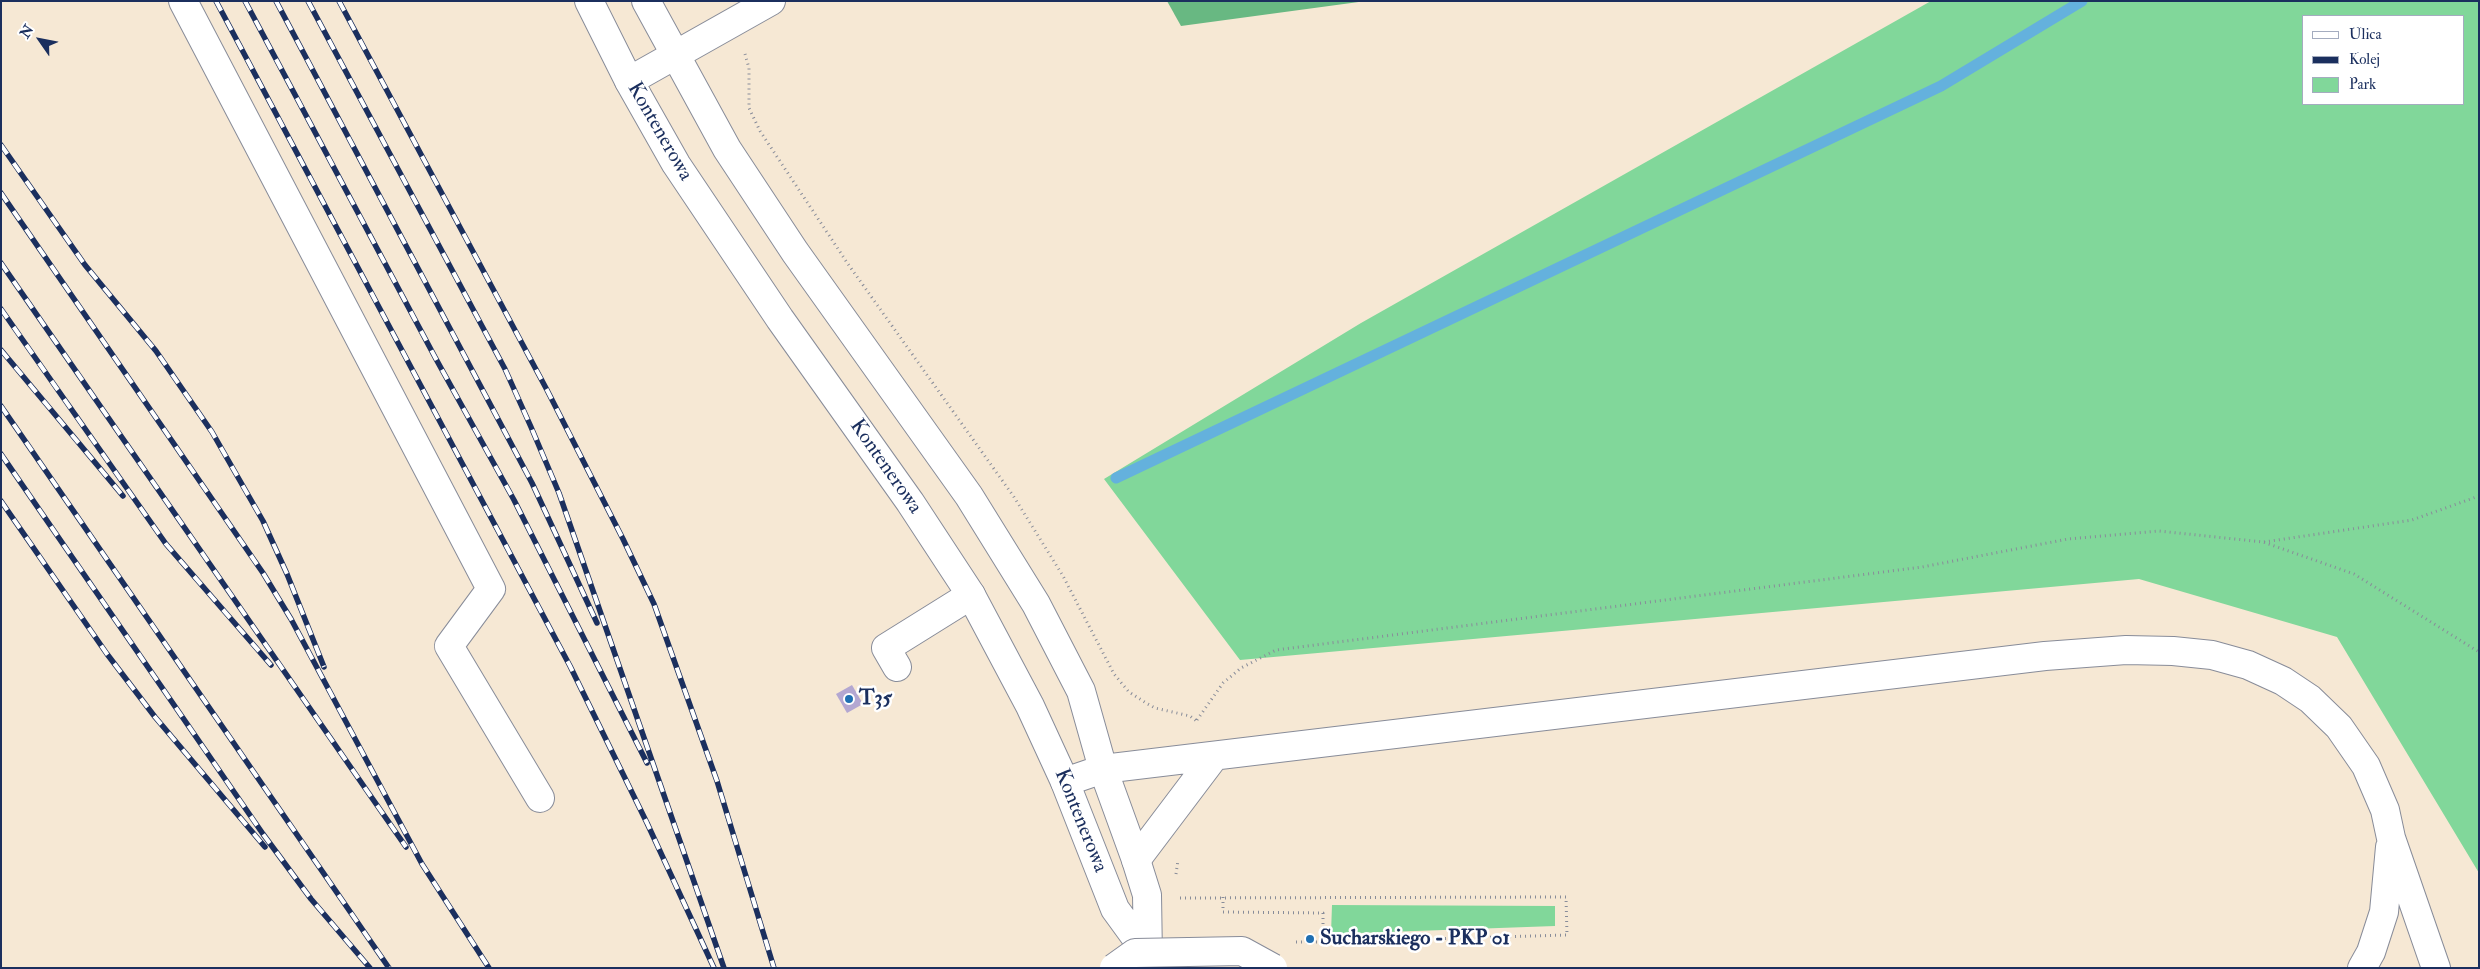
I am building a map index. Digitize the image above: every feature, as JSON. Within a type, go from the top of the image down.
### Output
[{"type":"main road","points":[[183,1],[491,588],[449,646],[540,798]]},
{"type":"main road","name":"Kontenerowa","points":[[588,1],[629,81],[676,164],[780,319],[910,502],[971,595],[1030,706],[1065,782],[1115,909],[1149,960]]},
{"type":"main road","name":"Kontenerowa","points":[[646,1],[674,56],[727,149],[790,244],[969,496],[1036,604],[1080,691],[1103,769],[1136,860],[1147,895],[1149,960]]},
{"type":"main road","points":[[629,81],[772,1]]},
{"type":"main road","points":[[898,667],[886,648],[971,595]]},
{"type":"main road","points":[[1065,782],[1103,769],[1213,758],[2045,656],[2126,650],[2173,651],[2212,655],[2248,664],[2283,681],[2310,699],[2339,727],[2366,766],[2385,810],[2391,838],[2436,968]]},
{"type":"main road","points":[[1136,860],[1213,758]]},
{"type":"main road","points":[[2362,968],[2371,952],[2384,912],[2391,838]]},
{"type":"main road","points":[[1114,968],[1135,953],[1242,951],[1273,968]]},
{"type":"path","points":[[2263,542],[2412,520],[2479,496]]},
{"type":"path","points":[[1196,720],[1223,683],[1241,668],[1276,650],[1922,567],[2068,539],[2160,532],[2263,542],[2354,574],[2479,652]]},
{"type":"path","points":[[1223,897],[1223,912],[1323,913],[1323,942]]},
{"type":"path","points":[[1174,898],[1566,897],[1567,935],[1290,942]]},
{"type":"green space","points":[[1167,1],[1366,1],[1181,26]]},
{"type":"green space","points":[[1931,1],[2479,1],[2479,873],[2337,637],[2139,579],[1240,660],[1104,479],[1361,323]]},
{"type":"green space","points":[[1332,905],[1555,906],[1555,926],[1331,934]]},
{"type":"building","name":"T35","points":[[852,685],[863,704],[847,713],[836,694]]},
{"type":"waterway","points":[[1116,478],[1941,86],[2082,1]]},
{"type":"railway","points":[[216,1],[570,666],[647,823],[714,968]]},
{"type":"railway","points":[[245,1],[436,359],[514,500],[647,763]]},
{"type":"railway","points":[[276,1],[532,483],[597,623]]},
{"type":"railway","points":[[308,1],[505,369],[531,427],[559,493],[724,968]]},
{"type":"railway","points":[[339,1],[547,390],[654,604],[717,781],[774,968]]},
{"type":"railway","points":[[1,145],[85,265],[156,351],[212,432],[263,521],[287,574],[324,667]]},
{"type":"railway","points":[[1,193],[263,573],[291,619],[422,864],[489,968]]},
{"type":"railway","points":[[1,263],[406,847]]},
{"type":"railway","points":[[1,309],[166,544],[271,665]]},
{"type":"railway","points":[[1,350],[123,496]]},
{"type":"railway","points":[[1,406],[389,968]]},
{"type":"railway","points":[[1,454],[263,834],[311,899],[370,968]]},
{"type":"railway","points":[[1,501],[107,654],[155,717],[265,847]]},
{"type":"place","name":"T35","points":[[849,699]]},
{"type":"place","name":"Sucharskiego - PKP 01","points":[[1310,939]]}]
